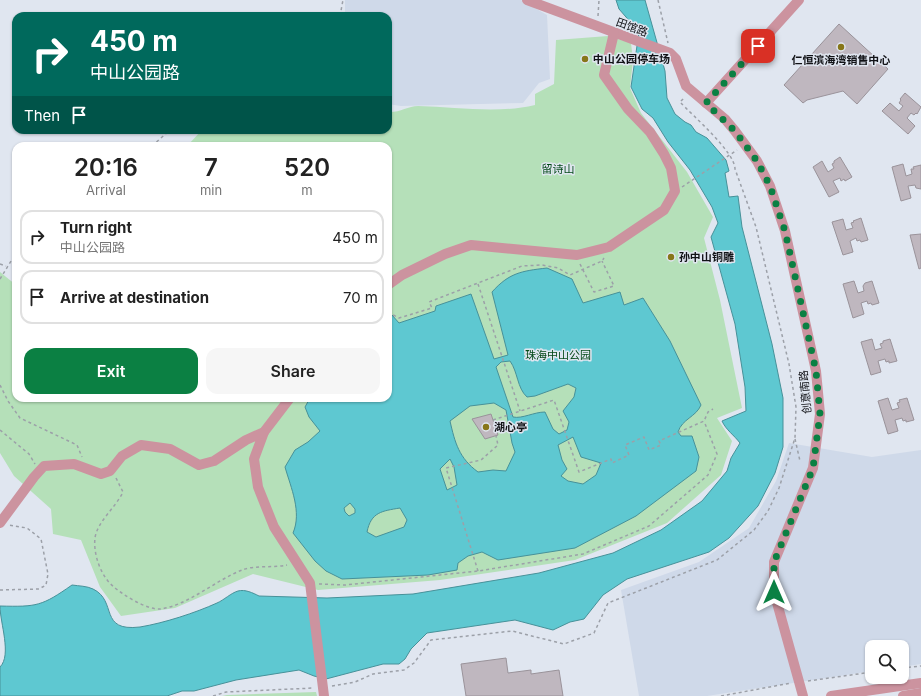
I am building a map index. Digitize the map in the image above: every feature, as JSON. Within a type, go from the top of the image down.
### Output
[{"type":"street","name":"田馆路","points":[[527,0],[670,53]]},
{"type":"street","points":[[670,53],[676,59],[686,86],[706,103],[799,0]]},
{"type":"street","points":[[392,282],[402,275],[445,254],[471,245],[577,255],[609,248],[664,210],[675,191],[671,168],[650,132],[628,109],[604,75],[614,33]]},
{"type":"street","name":"创意南路","points":[[706,103],[735,131],[757,161],[770,186],[785,231],[816,371],[820,414],[813,468],[774,562],[774,592],[803,696]]},
{"type":"street","points":[[287,402],[264,432],[254,459],[258,487],[274,527],[310,584],[323,692]]},
{"type":"street","points":[[1,522],[44,466],[74,464],[101,474],[110,471],[122,456],[141,445],[170,449],[199,465],[214,461],[246,440],[264,432]]},
{"type":"street","points":[[830,696],[921,683]]},
{"type":"street","points":[[903,696],[921,693]]},
{"type":"path","points":[[341,12],[343,0]]},
{"type":"path","points":[[596,26],[599,0]]},
{"type":"path","points":[[658,0],[670,53]]},
{"type":"path","points":[[691,90],[680,102],[718,140],[730,155],[735,164],[735,169],[756,227],[789,364],[796,407],[795,438],[800,461]]},
{"type":"path","points":[[156,142],[166,134]]},
{"type":"path","points":[[675,191],[730,155]]},
{"type":"path","points":[[392,314],[399,318],[432,308],[429,302],[522,266],[542,265],[558,268],[570,274],[602,262],[609,248]]},
{"type":"path","points":[[577,255],[582,270],[594,292],[614,286],[602,262]]},
{"type":"path","points":[[0,278],[12,258]]},
{"type":"path","points":[[0,264],[6,266]]},
{"type":"path","points":[[478,284],[520,411]]},
{"type":"path","points":[[0,385],[8,401],[20,418],[77,446],[82,454],[81,467]]},
{"type":"path","points":[[493,420],[554,400],[579,472],[611,459],[612,464],[629,455],[625,446],[644,437],[649,450],[661,445],[659,441],[704,421],[708,412],[713,409]]},
{"type":"path","points":[[310,584],[345,584],[478,571],[583,554],[649,526],[708,475],[717,454],[704,421]]},
{"type":"path","points":[[0,430],[29,454],[40,470]]},
{"type":"path","points":[[478,571],[446,468],[481,460],[498,445],[496,436]]},
{"type":"path","points":[[213,696],[226,692],[323,692],[355,682],[373,674],[404,670],[414,663],[431,640],[512,631],[564,644],[594,633],[608,603],[717,560],[754,530],[768,511],[779,488],[795,438]]},
{"type":"path","points":[[110,471],[120,484],[123,492],[118,504],[106,515],[94,537],[96,558],[109,584],[127,598],[158,609],[175,605],[243,569],[277,567],[296,562]]},
{"type":"path","points":[[0,590],[39,589],[46,585],[48,574],[41,539],[27,528],[10,526],[1,522]]},
{"type":"path","points":[[909,667],[921,666]]},
{"type":"shaded area","points":[[345,0],[521,0],[547,15],[550,79],[539,83],[523,103],[401,106],[392,105],[392,12],[345,12]]},
{"type":"shaded area","points":[[789,443],[872,457],[921,450],[921,664],[909,666],[909,640],[865,640],[865,672],[707,696],[639,696],[621,590],[699,562],[749,528],[776,481]]},
{"type":"green space","name":"珠海中山公园","points":[[608,36],[631,43],[633,60],[630,88],[641,113],[687,172],[713,217],[704,238],[720,300],[742,408],[717,418],[732,441],[721,475],[667,523],[575,560],[440,580],[318,590],[253,574],[175,608],[121,616],[100,587],[81,540],[53,534],[51,509],[14,476],[0,453],[0,272],[12,282],[12,402],[392,402],[392,142],[191,142],[198,134],[392,134],[392,112],[414,106],[492,110],[521,108],[535,105],[535,94],[554,84],[556,40]]},
{"type":"green space","points":[[316,692],[317,696],[222,696],[227,695]]},
{"type":"water","points":[[616,0],[645,0],[665,71],[667,98],[675,114],[691,125],[696,132],[707,138],[726,160],[729,171],[725,173],[729,197],[738,196],[742,227],[772,344],[783,398],[783,447],[775,473],[758,506],[729,538],[709,552],[627,579],[603,595],[584,619],[570,622],[553,630],[515,620],[427,633],[399,664],[383,664],[326,679],[299,670],[236,680],[194,691],[182,691],[167,696],[0,696],[0,667],[5,655],[5,647],[0,606],[39,604],[72,585],[91,588],[100,594],[105,601],[113,620],[118,625],[127,627],[140,627],[179,617],[217,603],[238,591],[249,592],[259,596],[327,598],[413,594],[539,573],[613,553],[661,530],[702,501],[727,471],[731,458],[740,443],[722,421],[746,411],[745,387],[735,324],[711,237],[718,223],[712,207],[690,170],[668,142],[653,118],[642,109],[631,87],[639,32],[619,9]]},
{"type":"water","points":[[547,268],[572,279],[583,303],[620,292],[624,305],[643,298],[670,341],[701,405],[699,409],[683,424],[678,432],[681,436],[692,436],[699,457],[696,471],[636,516],[575,548],[498,560],[482,552],[468,556],[458,563],[457,570],[428,575],[342,579],[326,571],[315,561],[293,533],[296,508],[293,492],[285,467],[295,450],[308,442],[320,431],[309,417],[305,407],[308,402],[392,402],[392,315],[399,323],[435,311],[436,306],[471,294],[494,359],[508,355],[492,292],[510,277],[523,272]],"holes":[[[510,361],[515,370],[519,385],[527,397],[535,396],[568,384],[576,388],[574,397],[563,411],[569,422],[567,430],[559,434],[553,429],[545,412],[513,417],[496,367],[501,362]],[[494,403],[506,410],[515,452],[506,471],[493,470],[478,472],[462,456],[450,421],[470,406]],[[573,437],[581,457],[601,463],[596,475],[583,484],[568,481],[561,476],[567,469],[562,460],[558,445]],[[450,459],[454,467],[457,485],[447,490],[440,469]],[[350,503],[355,509],[355,513],[349,516],[345,512],[344,508]],[[400,508],[407,520],[404,527],[376,537],[367,532],[374,516],[388,510]]]},
{"type":"building","name":"仁恒滨海湾销售中心","points":[[839,24],[888,69],[857,104],[843,91],[807,100],[803,103],[784,85]]},
{"type":"building","points":[[905,93],[921,107],[917,114],[916,113],[914,115],[911,113],[907,118],[915,126],[908,134],[882,111],[890,103],[899,111],[903,106],[899,103],[901,100],[900,99]]},
{"type":"building","points":[[840,157],[852,177],[845,181],[844,179],[841,181],[840,178],[833,181],[839,192],[829,197],[813,167],[822,161],[828,172],[834,168],[832,164],[834,161]]},
{"type":"building","points":[[903,164],[906,176],[912,174],[911,169],[914,169],[913,167],[921,165],[921,189],[916,188],[915,185],[908,186],[911,198],[901,201],[892,167]]},
{"type":"building","points":[[861,218],[868,240],[861,242],[860,240],[857,241],[856,238],[850,241],[853,252],[843,255],[832,222],[843,219],[846,230],[853,228],[851,223]]},
{"type":"building","points":[[921,234],[921,268],[919,269],[910,235]]},
{"type":"building","points":[[854,281],[858,293],[864,291],[863,286],[865,283],[872,281],[879,303],[872,305],[871,303],[868,304],[867,301],[861,303],[864,314],[853,318],[843,284]]},
{"type":"building","points":[[872,339],[875,350],[882,348],[880,344],[883,343],[883,341],[890,339],[897,361],[889,363],[889,361],[886,362],[885,359],[878,361],[881,372],[871,375],[861,342]]},
{"type":"building","points":[[888,398],[892,410],[899,408],[897,403],[900,402],[899,400],[907,398],[914,420],[906,422],[906,420],[903,421],[902,418],[895,420],[898,431],[888,434],[878,401]]},
{"type":"building","name":"湖心亭","points":[[491,414],[498,435],[485,439],[472,419]]},
{"type":"building","points":[[506,658],[508,673],[531,670],[531,674],[559,670],[563,696],[466,696],[461,664]]},
{"type":"place","name":"仁恒滨海湾销售中心","points":[[841,47]]},
{"type":"place","name":"中山公园停车场","points":[[585,59]]},
{"type":"place","name":"孙中山铜雕","points":[[671,257]]},
{"type":"place","name":"湖心亭","points":[[486,427]]},
{"type":"route","points":[[758,46],[706,103],[725,119],[735,131],[757,161],[770,186],[785,231],[816,371],[820,414],[813,468],[774,562],[774,592]]},
{"type":"park label","name":"留诗山","points":[[558,169]]}]
